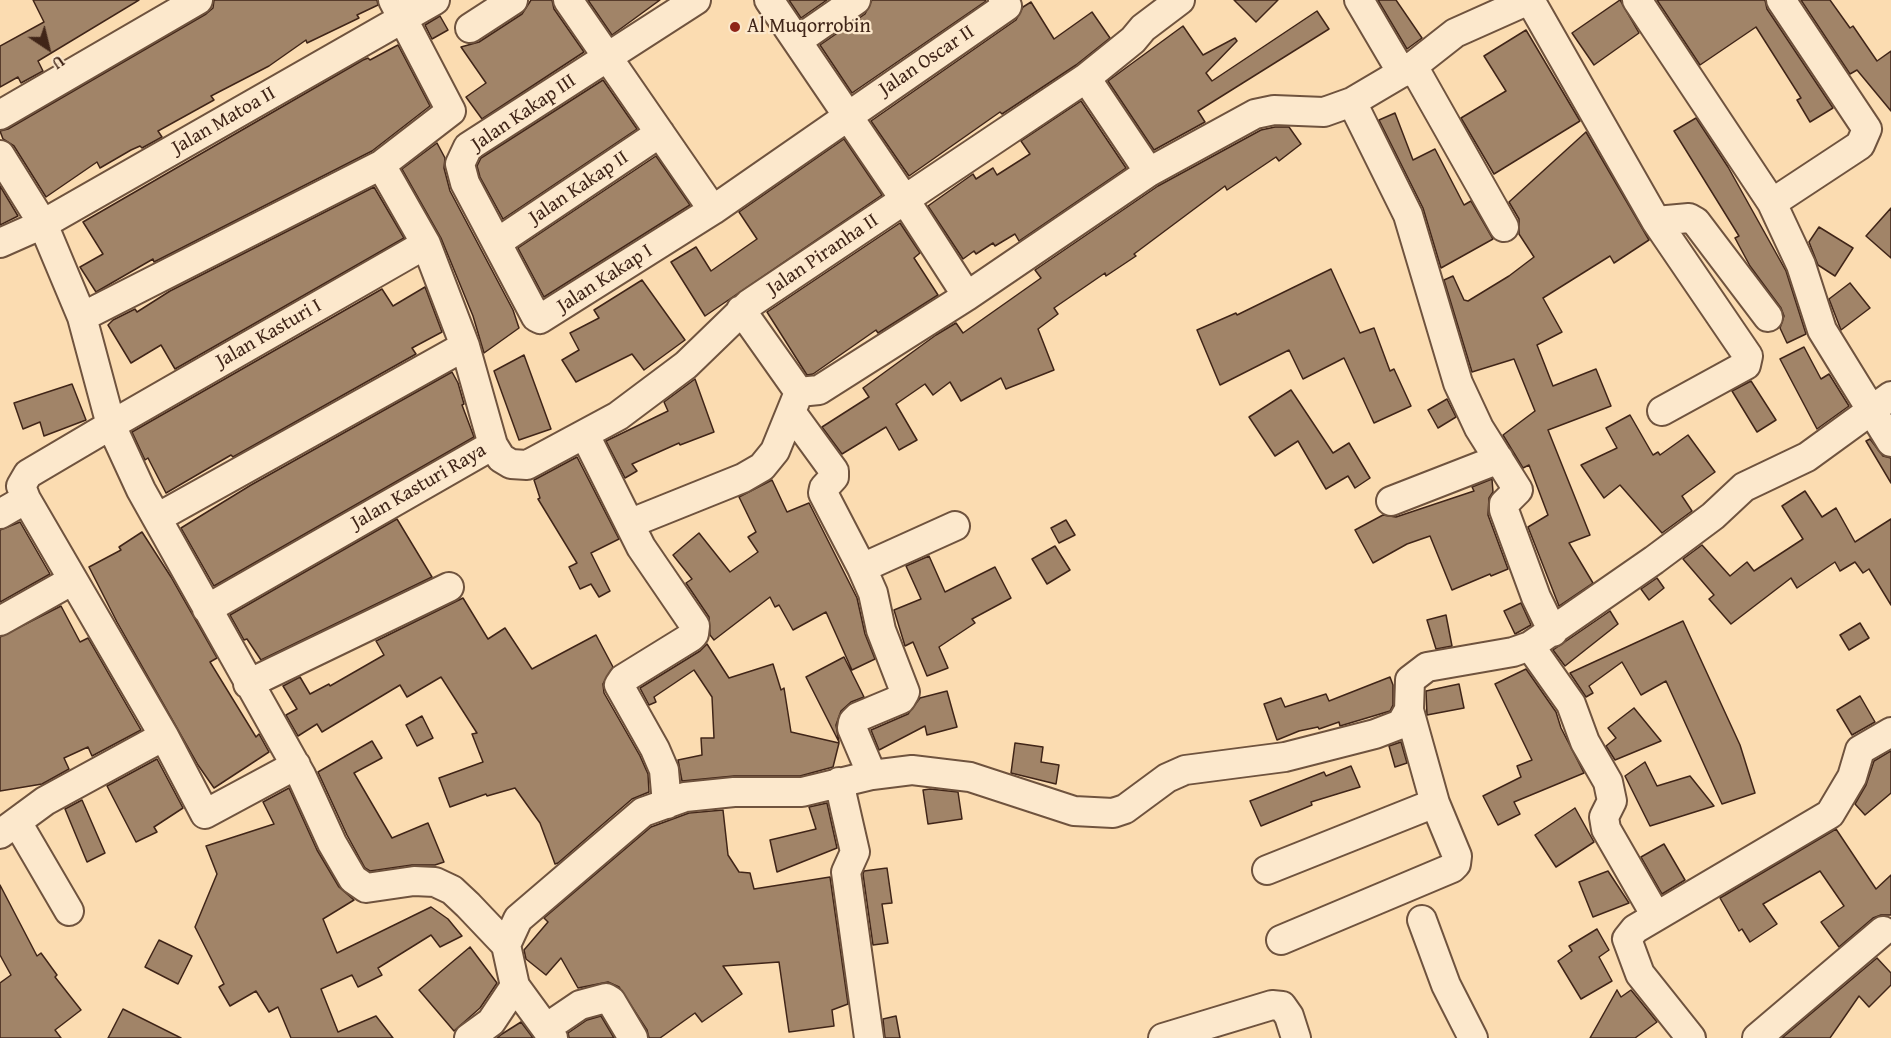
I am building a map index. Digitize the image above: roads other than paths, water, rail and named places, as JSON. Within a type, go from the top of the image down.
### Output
[{"type":"street","points":[[0,115],[198,0]]},
{"type":"street","name":"Jalan Matoa II","points":[[0,243],[43,224],[399,9],[435,0]]},
{"type":"street","points":[[470,28],[513,0]]},
{"type":"street","points":[[568,0],[713,210]]},
{"type":"street","name":"Jalan Kakap III","points":[[498,242],[465,183],[460,164],[468,147],[696,0]]},
{"type":"street","points":[[769,0],[905,200],[966,296]]},
{"type":"street","points":[[797,41],[856,0]]},
{"type":"street","name":"Jalan Piranha II","points":[[493,445],[501,458],[511,464],[527,465],[618,416],[686,365],[715,340],[741,310],[1086,78],[1133,40],[1143,28],[1180,0]]},
{"type":"street","points":[[1359,0],[1407,69],[1504,227]]},
{"type":"street","points":[[632,523],[743,478],[762,467],[775,451],[795,402],[819,390],[966,296],[1149,171],[1255,114],[1274,110],[1324,112],[1352,102],[1407,69],[1455,33],[1529,0],[1656,220],[1726,320],[1748,356],[1746,366],[1662,411]]},
{"type":"street","points":[[1637,0],[1772,203],[1801,265],[1821,330],[1881,403],[1891,442]]},
{"type":"street","points":[[1772,203],[1860,145],[1867,129],[1781,0]]},
{"type":"street","name":"Jalan Oscar II","points":[[713,210],[1005,3]]},
{"type":"street","points":[[82,317],[381,165],[451,111],[399,9]]},
{"type":"street","points":[[1086,78],[1149,171]]},
{"type":"street","points":[[1352,102],[1408,215],[1458,383],[1479,428],[1518,490],[1504,504],[1504,510],[1536,597],[1542,639],[1585,742],[1608,782],[1612,801],[1604,817],[1606,829],[1656,916]]},
{"type":"street","name":"Jalan Kakap II","points":[[498,242],[660,133]]},
{"type":"street","points":[[0,155],[43,224],[82,317],[111,425],[157,518],[248,684],[296,765],[332,843],[356,883],[366,888],[414,880],[435,882],[452,890],[506,945],[515,986],[550,1033],[580,1005],[606,998],[611,1001],[633,1038]]},
{"type":"street","name":"Jalan Kasturi Raya","points":[[207,609],[493,445],[465,346],[426,244],[381,165]]},
{"type":"street","name":"Jalan Kakap I","points":[[498,242],[536,317],[540,319],[713,210]]},
{"type":"street","points":[[1656,220],[1689,218],[1696,222],[1768,317]]},
{"type":"street","name":"Jalan Kasturi I","points":[[26,500],[21,486],[28,474],[426,244]]},
{"type":"street","points":[[741,310],[834,471],[834,477],[822,493],[873,593],[881,630],[906,692],[900,699],[858,717],[853,722],[852,728],[872,775]]},
{"type":"street","points":[[157,518],[465,346]]},
{"type":"street","points":[[1281,940],[1452,868],[1456,864],[1457,856],[1435,803],[1409,710],[1410,680],[1426,667],[1513,652],[1542,639],[1713,516],[1744,487],[1807,457],[1881,403]]},
{"type":"street","points":[[585,435],[632,523],[641,547],[695,630],[691,637],[623,679],[619,685],[660,759],[668,789],[667,804]]},
{"type":"street","points":[[1391,501],[1499,459]]},
{"type":"street","points":[[0,514],[26,500],[164,736],[206,814],[296,765]]},
{"type":"street","points":[[862,568],[955,526]]},
{"type":"street","points":[[0,621],[73,580]]},
{"type":"street","points":[[248,684],[449,587]]},
{"type":"street","points":[[506,945],[518,919],[643,812],[686,797],[734,792],[802,792],[872,775],[912,770],[969,777],[1074,811],[1113,813],[1125,809],[1167,777],[1185,770],[1285,757],[1375,734],[1401,724],[1409,710]]},
{"type":"street","points":[[1685,1029],[1640,974],[1626,939],[1635,929],[1656,916],[1830,814],[1852,777],[1860,750],[1891,732]]},
{"type":"street","points":[[69,911],[8,828],[55,795],[164,736]]},
{"type":"street","points":[[839,782],[855,852],[846,872],[869,1038]]},
{"type":"street","points":[[1267,870],[1435,803]]},
{"type":"street","points":[[1422,920],[1446,985],[1473,1038]]},
{"type":"street","points":[[1756,1038],[1883,931]]},
{"type":"street","points":[[469,1038],[492,1022],[515,986]]},
{"type":"street","points":[[1163,1038],[1272,1005],[1282,1006],[1289,1016],[1296,1038]]},
{"type":"place","name":"Al Muqorrobin","points":[[735,27]]}]
